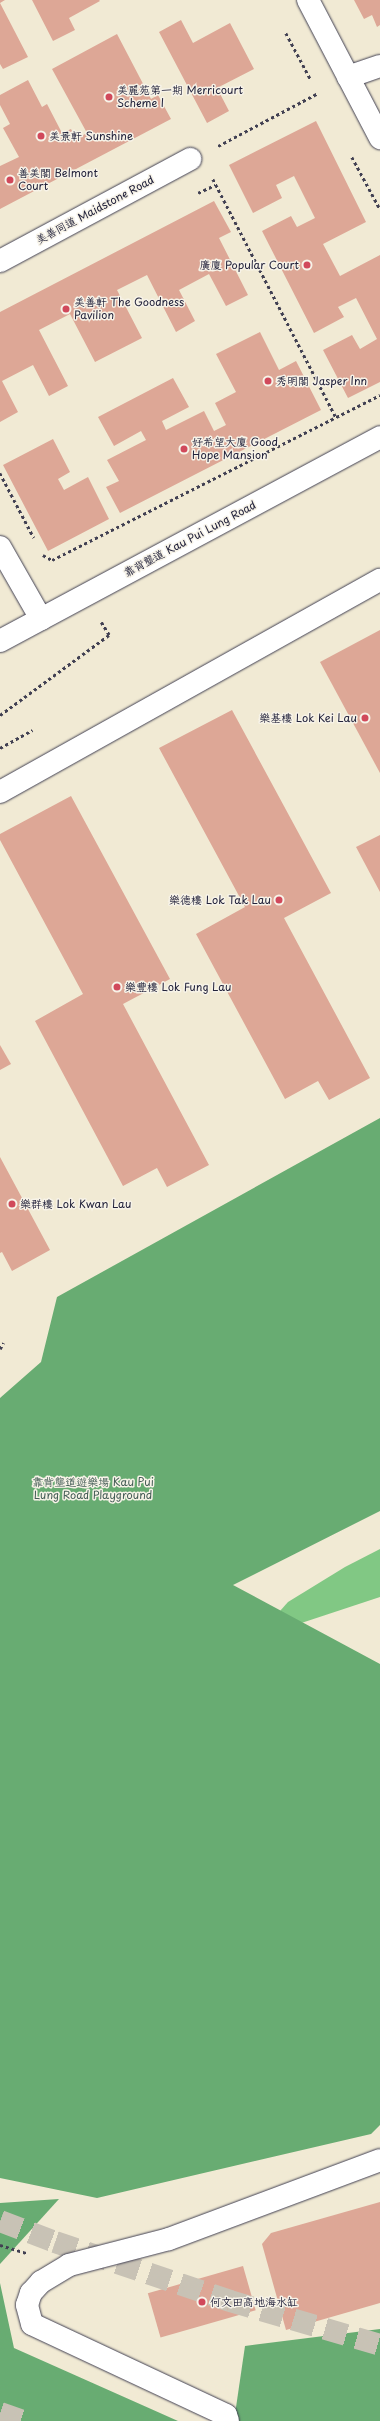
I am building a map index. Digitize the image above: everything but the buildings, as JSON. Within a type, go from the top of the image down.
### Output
[{"type":"street","points":[[308,0],[380,138]]},
{"type":"street","points":[[348,77],[380,66]]},
{"type":"street","name":"美善同道 Maidstone Road","points":[[0,261],[196,157]]},
{"type":"street","name":"靠背壟道 Kau Pui Lung Road","points":[[0,641],[380,437]]},
{"type":"street","points":[[0,546],[41,619]]},
{"type":"street","points":[[0,792],[380,580]]},
{"type":"street","points":[[228,2421],[226,2414],[32,2324],[27,2305],[31,2293],[41,2282],[70,2265],[169,2239],[380,2160]]},
{"type":"path","points":[[286,33],[312,82]]},
{"type":"path","points":[[315,88],[318,93],[196,157],[336,417]]},
{"type":"path","points":[[40,549],[43,556],[52,560],[380,394]]},
{"type":"path","points":[[0,473],[36,542]]},
{"type":"path","points":[[0,715],[109,634],[101,622]]},
{"type":"path","points":[[0,748],[32,730]]},
{"type":"path","points":[[0,1350],[3,1343]]},
{"type":"green space","name":"靠背壟道遊樂場 Kau Pui Lung Road Playground","points":[[380,1118],[380,1511],[233,1585],[380,1664],[380,2125],[371,2134],[97,2198],[0,2178],[0,1398],[41,1362],[57,1297]]},
{"type":"green space","points":[[380,1549],[380,1597],[256,1638],[288,1602],[345,1567]]},
{"type":"green space","points":[[59,2199],[0,2264],[0,2203]]},
{"type":"green space","points":[[0,2283],[14,2348],[178,2421],[0,2421]]},
{"type":"green space","points":[[380,2329],[380,2421],[234,2421],[245,2346]]},
{"type":"tunnel","points":[[0,2221],[55,2242],[230,2301],[380,2345]]},
{"type":"tunnel","points":[[0,2413],[23,2421]]},
{"type":"place","name":"美麗苑第一期 Merricourt Scheme I","points":[[109,97]]},
{"type":"place","name":"美景軒 Sunshine","points":[[41,136]]},
{"type":"place","name":"善美閣 Belmont Court","points":[[10,180]]},
{"type":"place","name":"廣廈 Popular Court","points":[[307,265]]},
{"type":"place","name":"美善軒 The Goodness Pavilion","points":[[66,309]]},
{"type":"place","name":"秀明閣 Jasper Inn","points":[[268,381]]},
{"type":"place","name":"好希望大廈 Good Hope Mansion","points":[[184,449]]},
{"type":"place","name":"樂基樓 Lok Kei Lau","points":[[365,718]]},
{"type":"place","name":"樂德樓 Lok Tak Lau","points":[[279,900]]},
{"type":"place","name":"樂豐樓 Lok Fung Lau","points":[[117,987]]},
{"type":"place","name":"樂群樓 Lok Kwan Lau","points":[[12,1204]]},
{"type":"place","name":"何文田高地海水缸","points":[[202,2302]]}]
